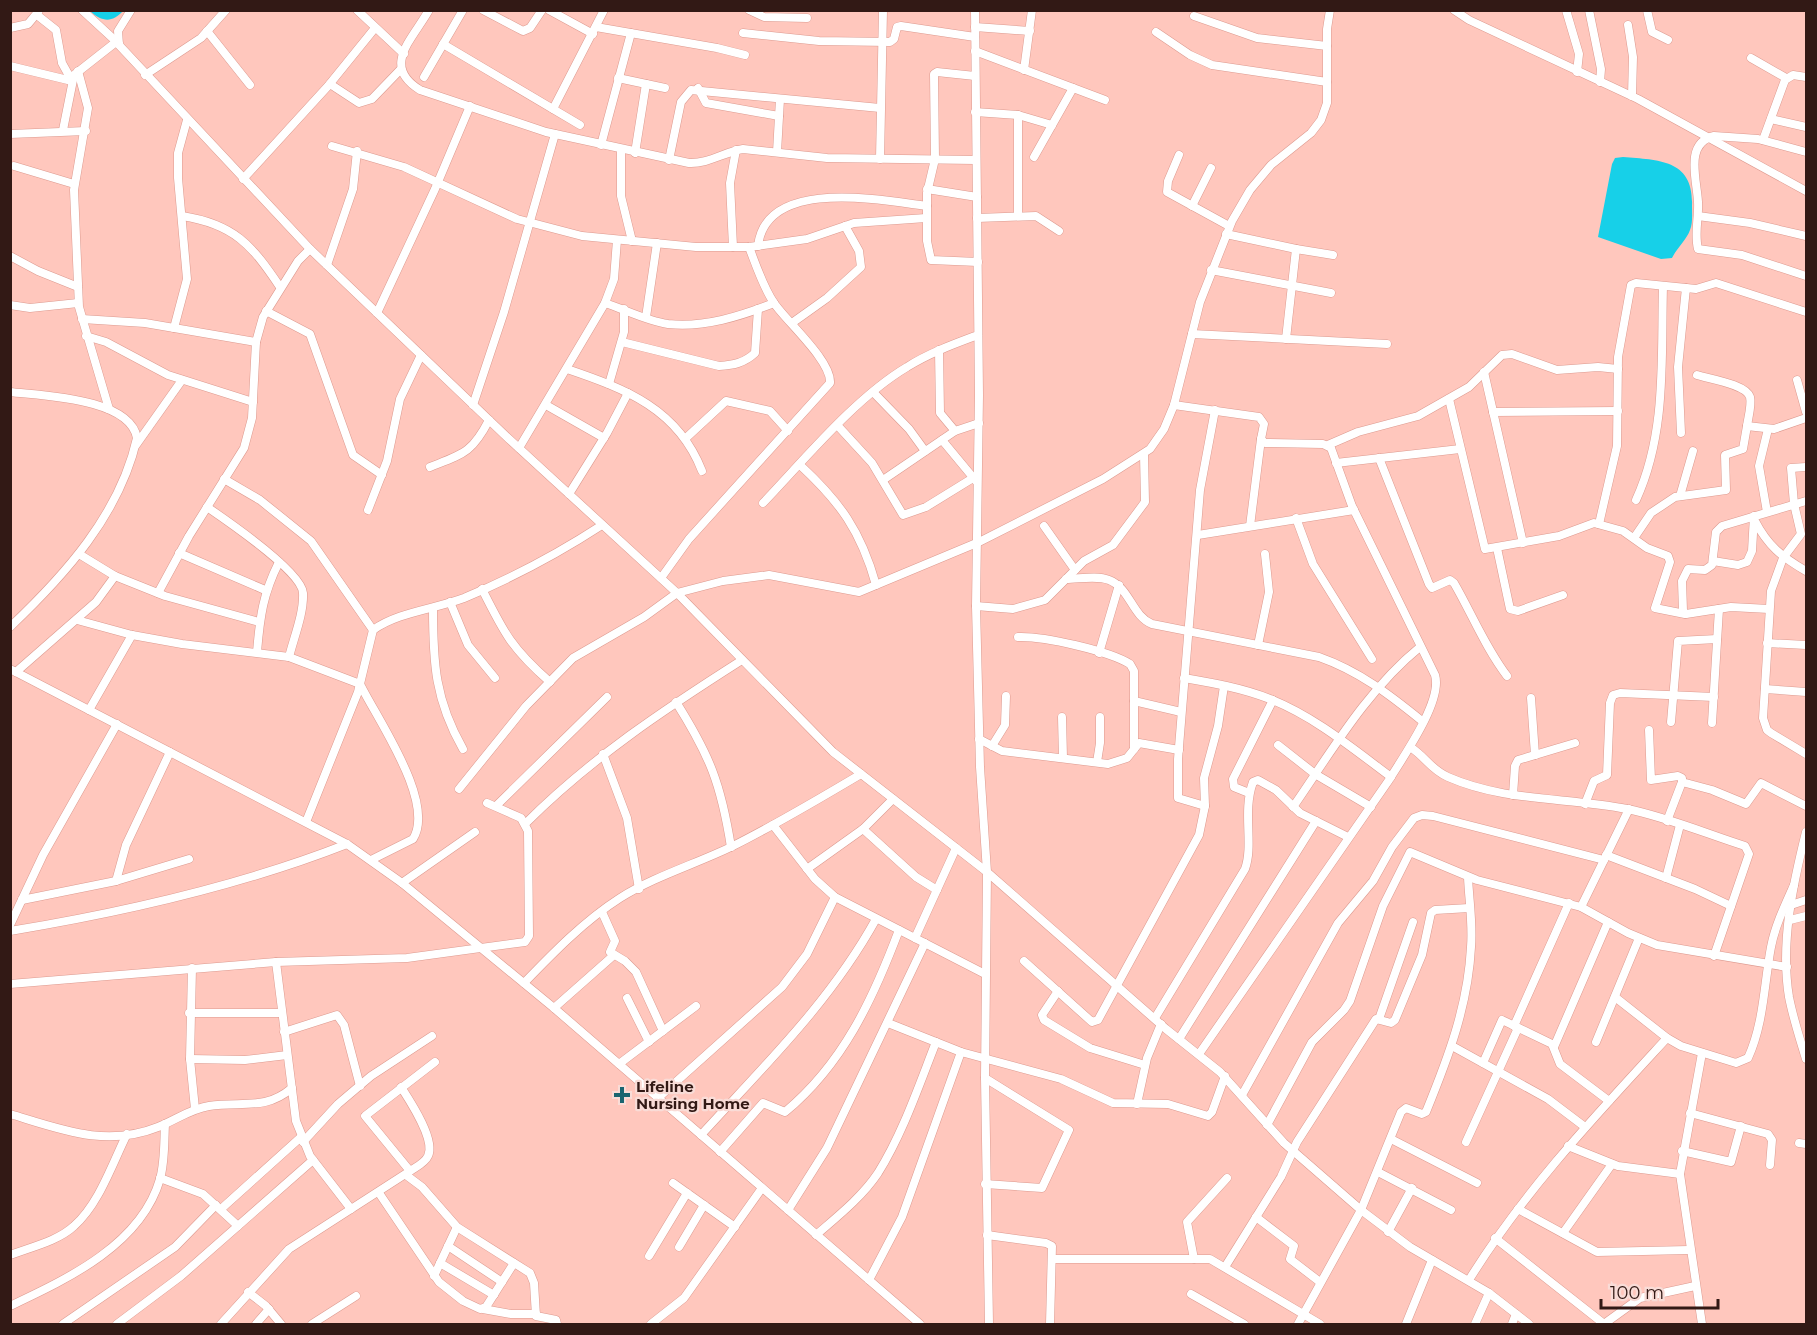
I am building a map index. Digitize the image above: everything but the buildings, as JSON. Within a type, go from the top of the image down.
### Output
[{"type":"street","points":[[82,10],[118,43],[187,120],[327,266],[489,420],[661,578],[833,752],[987,872],[1199,1054],[1225,1077],[1293,1151],[1361,1210],[1388,1232],[1490,1293],[1529,1324]]},
{"type":"street","points":[[118,43],[118,31],[131,10]]},
{"type":"street","points":[[145,75],[207,31],[226,10]]},
{"type":"street","points":[[357,10],[404,54]]},
{"type":"street","points":[[429,10],[400,60],[400,70],[406,81],[420,90],[555,134],[635,153],[699,164],[736,150],[827,158],[976,160]]},
{"type":"street","points":[[424,78],[463,10]]},
{"type":"street","points":[[483,10],[523,31],[530,28],[542,10]]},
{"type":"street","points":[[549,10],[595,30],[631,33],[745,55]]},
{"type":"street","points":[[553,109],[604,10]]},
{"type":"street","points":[[749,10],[764,17],[807,18]]},
{"type":"street","points":[[880,159],[883,10]]},
{"type":"street","points":[[975,10],[979,423],[976,481],[979,542],[976,606],[979,738],[987,872],[985,1184],[989,1324]]},
{"type":"street","points":[[1024,70],[1032,10]]},
{"type":"street","points":[[459,789],[526,706],[573,658],[644,617],[676,593],[723,581],[769,576],[859,592],[979,542],[1103,479],[1144,454],[1164,429],[1174,405],[1211,270],[1228,230],[1251,190],[1271,165],[1311,133],[1321,120],[1327,103],[1327,46],[1330,10]]},
{"type":"street","points":[[1454,10],[1469,20],[1632,96],[1806,191]]},
{"type":"street","points":[[1566,10],[1579,54],[1577,72]]},
{"type":"street","points":[[1589,10],[1602,69],[1600,82]]},
{"type":"street","points":[[1647,10],[1652,32],[1668,40]]},
{"type":"street","points":[[10,28],[28,24],[38,13],[56,30],[61,57],[72,81]]},
{"type":"street","points":[[1194,16],[1257,38],[1327,46]]},
{"type":"street","points":[[1628,25],[1633,57],[1632,96]]},
{"type":"street","points":[[743,33],[819,42],[881,42],[893,41],[897,27],[901,26],[975,37]]},
{"type":"street","points":[[975,27],[1030,31]]},
{"type":"street","points":[[243,178],[330,84],[375,28]]},
{"type":"street","points":[[207,31],[250,85]]},
{"type":"street","points":[[1156,32],[1190,55],[1212,64],[1328,82]]},
{"type":"street","points":[[601,145],[631,33]]},
{"type":"street","points":[[63,130],[72,81],[78,71],[118,43]]},
{"type":"street","points":[[442,44],[580,125]]},
{"type":"street","points":[[975,51],[1105,100]]},
{"type":"street","points":[[1750,58],[1786,78]]},
{"type":"street","points":[[10,66],[72,81]]},
{"type":"street","points":[[330,84],[359,103],[372,99],[400,70]]},
{"type":"street","points":[[78,71],[88,108],[86,131],[74,184],[78,303],[109,409]]},
{"type":"street","points":[[975,76],[937,72],[934,74],[935,159],[927,189],[927,218],[931,260],[978,262]]},
{"type":"street","points":[[1763,140],[1786,78],[1793,75],[1806,77]]},
{"type":"street","points":[[618,78],[665,88]]},
{"type":"street","points":[[635,153],[646,84]]},
{"type":"street","points":[[669,160],[681,102],[685,94],[698,88],[780,99],[880,108]]},
{"type":"street","points":[[698,88],[706,103],[779,116]]},
{"type":"street","points":[[1034,158],[1073,88]]},
{"type":"street","points":[[777,152],[780,99]]},
{"type":"street","points":[[377,313],[438,183],[470,106]]},
{"type":"street","points":[[975,112],[1018,115],[1052,125]]},
{"type":"street","points":[[1018,115],[1018,216]]},
{"type":"street","points":[[1771,119],[1806,127]]},
{"type":"street","points":[[174,328],[187,279],[178,153],[187,120]]},
{"type":"street","points":[[10,134],[63,130],[86,131]]},
{"type":"street","points":[[473,405],[504,312],[555,134]]},
{"type":"street","points":[[1806,152],[1763,140],[1728,136],[1707,137],[1699,147],[1694,161],[1698,216],[1697,246],[1700,250],[1728,252],[1806,276]]},
{"type":"street","points":[[332,146],[357,151],[404,167],[529,222],[582,236],[657,243],[748,247],[807,239],[845,226],[876,220],[927,218]]},
{"type":"street","points":[[621,150],[621,196],[632,241]]},
{"type":"street","points":[[733,247],[730,183],[736,150]]},
{"type":"street","points":[[327,266],[353,189],[357,151]]},
{"type":"street","points":[[1179,155],[1166,189],[1171,195],[1228,230],[1296,249],[1333,255]]},
{"type":"street","points":[[14,166],[74,184]]},
{"type":"street","points":[[1192,206],[1211,168]]},
{"type":"street","points":[[927,189],[977,197]]},
{"type":"street","points":[[758,246],[764,225],[774,215],[800,203],[847,196],[927,206]]},
{"type":"street","points":[[182,216],[207,220],[242,239],[259,256],[280,287]]},
{"type":"street","points":[[1698,216],[1750,223],[1806,236]]},
{"type":"street","points":[[977,218],[1039,217],[1059,231]]},
{"type":"street","points":[[792,323],[849,280],[861,267],[859,251],[845,226]]},
{"type":"street","points":[[519,448],[605,303],[614,279],[617,240]]},
{"type":"street","points":[[646,317],[657,243]]},
{"type":"street","points":[[661,578],[689,539],[788,431],[831,380],[792,323],[774,303],[748,247]]},
{"type":"street","points":[[158,593],[179,553],[249,437],[256,342],[266,311],[298,261],[310,249]]},
{"type":"street","points":[[1286,339],[1296,249]]},
{"type":"street","points":[[10,256],[38,271],[78,287]]},
{"type":"street","points":[[1211,270],[1331,293]]},
{"type":"street","points":[[1599,524],[1617,446],[1618,369],[1631,285],[1636,283],[1699,289],[1707,284],[1721,284],[1806,312]]},
{"type":"street","points":[[1636,500],[1652,459],[1658,424],[1663,286]]},
{"type":"street","points":[[1681,433],[1678,367],[1686,288]]},
{"type":"street","points":[[10,305],[30,308],[78,303]]},
{"type":"street","points":[[605,303],[667,324],[706,323],[774,303]]},
{"type":"street","points":[[609,384],[622,342],[624,309]]},
{"type":"street","points":[[622,342],[719,366],[746,362],[755,353],[758,309]]},
{"type":"street","points":[[266,311],[310,334],[353,455],[382,475]]},
{"type":"street","points":[[82,319],[145,323],[256,342]]},
{"type":"street","points":[[1192,334],[1387,344]]},
{"type":"street","points":[[763,502],[873,392],[905,368],[939,350],[978,335]]},
{"type":"street","points":[[86,336],[106,342],[148,366],[182,380],[253,402]]},
{"type":"street","points":[[939,350],[940,413],[955,431]]},
{"type":"street","points":[[1261,438],[1271,444],[1328,445],[1358,432],[1408,420],[1469,387],[1497,358],[1506,354],[1557,370],[1598,367],[1618,369]]},
{"type":"street","points":[[368,510],[382,475],[400,399],[421,355]]},
{"type":"street","points":[[567,369],[609,384],[646,402],[674,423],[686,438],[702,471]]},
{"type":"street","points":[[1484,372],[1523,543]]},
{"type":"street","points":[[1634,538],[1654,510],[1680,496],[1726,490],[1725,455],[1743,448],[1751,401],[1748,393],[1738,386],[1697,375]]},
{"type":"street","points":[[10,627],[79,554],[116,494],[135,447],[182,380]]},
{"type":"street","points":[[1797,380],[1806,412]]},
{"type":"street","points":[[10,392],[94,404],[117,412],[136,431],[135,447]]},
{"type":"street","points":[[873,392],[909,429],[925,451]]},
{"type":"street","points":[[569,494],[604,438],[628,393]]},
{"type":"street","points":[[1449,399],[1484,548],[1497,548],[1559,536],[1588,524],[1599,524],[1634,538],[1647,548],[1670,558],[1655,608],[1686,614],[1743,606],[1769,609]]},
{"type":"street","points":[[686,438],[726,401],[770,411],[788,431]]},
{"type":"street","points":[[546,405],[604,438]]},
{"type":"street","points":[[1174,405],[1259,417],[1264,424],[1250,526]]},
{"type":"street","points":[[1205,806],[1178,798],[1179,750],[1200,490],[1215,410]]},
{"type":"street","points":[[1493,412],[1618,411]]},
{"type":"street","points":[[1747,426],[1768,429],[1806,418]]},
{"type":"street","points":[[430,467],[469,450],[478,442],[489,420]]},
{"type":"street","points":[[883,480],[955,431],[979,423]]},
{"type":"street","points":[[838,426],[872,463],[899,511],[906,516],[976,481]]},
{"type":"street","points":[[1767,513],[1759,466],[1768,429]]},
{"type":"street","points":[[942,440],[976,481]]},
{"type":"street","points":[[1199,1054],[1391,777],[1410,747],[1437,685],[1435,675],[1354,510],[1328,445]]},
{"type":"street","points":[[1336,463],[1460,449]]},
{"type":"street","points":[[1680,496],[1693,451]]},
{"type":"street","points":[[976,606],[1005,609],[1028,606],[1051,596],[1075,570],[1113,545],[1136,512],[1144,506],[1144,454]]},
{"type":"street","points":[[1379,458],[1429,584],[1434,588],[1450,580],[1454,583],[1476,619],[1485,647],[1506,676]]},
{"type":"street","points":[[800,465],[826,489],[848,516],[864,547],[876,585]]},
{"type":"street","points":[[1806,467],[1791,468],[1794,504],[1802,534],[1783,558],[1776,573],[1769,609],[1763,718],[1767,730],[1806,753]]},
{"type":"street","points":[[224,479],[260,501],[311,541],[373,630],[360,684],[306,822]]},
{"type":"street","points":[[1686,614],[1683,611],[1684,572],[1691,568],[1709,568],[1713,561],[1718,528],[1806,501]]},
{"type":"street","points":[[207,507],[279,562],[301,585],[303,591],[289,657]]},
{"type":"street","points":[[1198,535],[1354,510]]},
{"type":"street","points":[[1296,518],[1313,564],[1372,659]]},
{"type":"street","points":[[1754,518],[1767,544],[1783,558],[1806,571]]},
{"type":"street","points":[[1713,561],[1743,564],[1751,557],[1754,518]]},
{"type":"street","points":[[373,630],[482,589],[564,549],[602,525]]},
{"type":"street","points":[[1044,526],[1075,570]]},
{"type":"street","points":[[1753,547],[1767,544]]},
{"type":"street","points":[[1497,548],[1510,609],[1518,611],[1563,595]]},
{"type":"street","points":[[179,553],[265,590]]},
{"type":"street","points":[[79,554],[115,576],[158,593],[259,622]]},
{"type":"street","points":[[1258,645],[1269,592],[1265,554]]},
{"type":"street","points":[[257,652],[259,622],[265,590],[279,562]]},
{"type":"street","points":[[115,576],[96,602],[77,620],[13,671],[306,822],[371,860],[554,1008],[920,1324]]},
{"type":"street","points":[[1066,579],[1103,578],[1119,585],[1145,621],[1319,657],[1341,664],[1379,688],[1422,721]]},
{"type":"street","points":[[1099,654],[1119,585]]},
{"type":"street","points":[[482,589],[506,638],[516,651],[550,682]]},
{"type":"street","points":[[450,602],[468,645],[495,678]]},
{"type":"street","points":[[433,608],[434,673],[440,701],[463,749]]},
{"type":"street","points":[[1712,723],[1719,609]]},
{"type":"street","points":[[77,620],[132,635],[182,644],[289,657],[360,684],[411,783],[419,824],[413,839],[371,860]]},
{"type":"street","points":[[89,710],[132,635]]},
{"type":"street","points":[[1018,637],[1044,637],[1127,662],[1133,667],[1134,749]]},
{"type":"street","points":[[1671,722],[1678,641],[1717,639]]},
{"type":"street","points":[[1767,643],[1806,645]]},
{"type":"street","points":[[1293,807],[1339,739],[1379,688],[1420,647]]},
{"type":"street","points":[[526,823],[557,791],[603,754],[676,702],[742,660]]},
{"type":"street","points":[[1184,678],[1224,686],[1273,700],[1314,721],[1391,777]]},
{"type":"street","points":[[1024,962],[1094,1022],[1190,855],[1199,835],[1205,806],[1203,778],[1218,726],[1224,686]]},
{"type":"street","points":[[1764,689],[1806,692]]},
{"type":"street","points":[[1585,804],[1594,781],[1607,775],[1610,703],[1613,695],[1673,694],[1714,697]]},
{"type":"street","points":[[992,746],[1005,725],[1006,696]]},
{"type":"street","points":[[496,806],[607,697]]},
{"type":"street","points":[[1531,698],[1535,755]]},
{"type":"street","points":[[1249,793],[1234,786],[1233,779],[1273,700]]},
{"type":"street","points":[[1134,701],[1181,712]]},
{"type":"street","points":[[676,702],[698,737],[716,774],[731,847]]},
{"type":"street","points":[[1062,717],[1063,758]]},
{"type":"street","points":[[1097,762],[1100,717]]},
{"type":"street","points":[[10,925],[76,795],[117,724]]},
{"type":"street","points":[[1649,730],[1650,779],[1678,776],[1682,778],[1667,821]]},
{"type":"street","points":[[979,738],[1010,753],[1114,765],[1126,758],[1142,743],[1179,750]]},
{"type":"street","points":[[1513,795],[1516,763],[1575,743]]},
{"type":"street","points":[[1278,745],[1315,774],[1371,807]]},
{"type":"street","points":[[1410,747],[1422,754],[1426,764],[1446,776],[1475,787],[1513,795],[1629,809],[1748,848],[1749,854],[1714,956]]},
{"type":"street","points":[[116,881],[126,845],[170,752]]},
{"type":"street","points":[[603,754],[621,796],[627,818],[639,889]]},
{"type":"street","points":[[524,983],[558,948],[602,912],[639,889],[731,847],[861,774]]},
{"type":"street","points":[[1137,1104],[1145,1065],[1158,1021],[1245,869],[1249,856],[1246,826],[1249,793],[1253,782],[1258,780],[1276,790],[1293,807],[1348,837]]},
{"type":"street","points":[[1682,782],[1712,790],[1746,804],[1761,783],[1806,806]]},
{"type":"street","points":[[807,869],[863,829],[893,799]]},
{"type":"street","points":[[10,984],[276,962],[407,958],[528,941],[528,831],[526,823],[487,803]]},
{"type":"street","points":[[1581,907],[1629,809]]},
{"type":"street","points":[[1242,1095],[1338,923],[1372,881],[1402,834],[1418,816],[1433,816],[1605,857],[1666,878],[1731,906]]},
{"type":"street","points":[[1179,1039],[1316,821]]},
{"type":"street","points":[[773,825],[807,869],[834,897],[985,974]]},
{"type":"street","points":[[1666,878],[1680,825]]},
{"type":"street","points":[[863,829],[916,877],[937,890]]},
{"type":"street","points":[[402,883],[475,832]]},
{"type":"street","points":[[1806,832],[1791,905],[1787,967],[1789,996],[1803,1039],[1806,1059]]},
{"type":"street","points":[[10,931],[148,904],[244,880],[347,844]]},
{"type":"street","points":[[915,938],[956,848]]},
{"type":"street","points":[[1267,1125],[1312,1042],[1350,1001],[1373,929],[1408,853],[1415,852],[1468,877],[1581,907],[1639,938],[1658,945],[1787,967]]},
{"type":"street","points":[[22,900],[116,881],[189,859]]},
{"type":"street","points":[[1298,1324],[1361,1210],[1402,1109],[1422,1114],[1426,1112],[1452,1046],[1462,1014],[1471,947],[1468,877]]},
{"type":"street","points":[[1615,997],[1667,1038],[1702,1053],[1736,1063],[1748,1058],[1758,1026],[1777,926],[1794,885]]},
{"type":"street","points":[[658,1098],[782,987],[807,954],[834,897]]},
{"type":"street","points":[[1791,905],[1806,900]]},
{"type":"street","points":[[1466,1142],[1499,1071],[1569,903]]},
{"type":"street","points":[[1378,1019],[1391,1023],[1395,1020],[1415,976],[1432,911],[1469,908]]},
{"type":"street","points":[[602,912],[614,938],[614,945],[610,950],[636,972],[663,1031]]},
{"type":"street","points":[[1790,920],[1806,916]]},
{"type":"street","points":[[701,1135],[812,1015],[844,973],[876,919]]},
{"type":"street","points":[[1225,1267],[1281,1177],[1293,1151],[1340,1072],[1378,1019],[1413,922]]},
{"type":"street","points":[[1554,1047],[1608,922]]},
{"type":"street","points":[[720,1152],[763,1103],[785,1112],[819,1081],[846,1045],[873,997],[899,930]]},
{"type":"street","points":[[1596,1042],[1639,938]]},
{"type":"street","points":[[788,1210],[827,1148],[925,943]]},
{"type":"street","points":[[554,1008],[614,955]]},
{"type":"street","points":[[276,962],[287,1055],[302,1139],[313,1160],[351,1209]]},
{"type":"street","points":[[192,968],[189,1013],[190,1059],[195,1109]]},
{"type":"street","points":[[1058,991],[1042,1019],[1090,1048],[1145,1065]]},
{"type":"street","points":[[627,998],[649,1042]]},
{"type":"street","points":[[619,1064],[696,1006]]},
{"type":"street","points":[[189,1013],[282,1013]]},
{"type":"street","points":[[284,1032],[337,1015],[344,1025],[360,1086]]},
{"type":"street","points":[[1483,1063],[1502,1020],[1554,1047],[1560,1064],[1609,1101]]},
{"type":"street","points":[[888,1023],[961,1052],[1061,1079],[1113,1103],[1168,1104],[1208,1116],[1212,1112],[1225,1077]]},
{"type":"street","points":[[63,1324],[175,1247],[218,1207],[302,1139],[338,1104],[432,1036]]},
{"type":"street","points":[[1469,1280],[1495,1238],[1568,1146],[1667,1038]]},
{"type":"street","points":[[816,1235],[849,1207],[878,1173],[902,1126],[936,1042]]},
{"type":"street","points":[[1452,1046],[1548,1098],[1585,1126]]},
{"type":"street","points":[[869,1280],[902,1217],[961,1052]]},
{"type":"street","points":[[1702,1053],[1682,1151],[1680,1174],[1689,1250],[1702,1324]]},
{"type":"street","points":[[190,1059],[245,1060],[287,1055]]},
{"type":"street","points":[[435,1062],[365,1116],[408,1173],[457,1227],[532,1275],[536,1314],[539,1318],[556,1320],[557,1324]]},
{"type":"street","points":[[985,1078],[1069,1130],[1042,1188],[985,1184]]},
{"type":"street","points":[[221,1324],[289,1249],[379,1193],[426,1160],[429,1145],[421,1121],[401,1087]]},
{"type":"street","points":[[10,1114],[77,1134],[127,1134],[165,1124],[195,1109],[272,1102],[292,1088]]},
{"type":"street","points":[[1690,1113],[1741,1126],[1770,1137],[1770,1164]]},
{"type":"street","points":[[10,1306],[79,1273],[111,1247],[142,1214],[160,1178],[165,1124]]},
{"type":"street","points":[[1682,1151],[1731,1162],[1741,1126]]},
{"type":"street","points":[[10,1255],[55,1238],[73,1227],[87,1210],[127,1134]]},
{"type":"street","points":[[1391,1139],[1477,1183]]},
{"type":"street","points":[[1568,1146],[1612,1164],[1680,1174]]},
{"type":"street","points":[[117,1324],[181,1276],[313,1160]]},
{"type":"street","points":[[1563,1233],[1612,1164]]},
{"type":"street","points":[[1378,1172],[1451,1210]]},
{"type":"street","points":[[160,1178],[203,1194],[238,1226]]},
{"type":"street","points":[[1194,1259],[1187,1222],[1227,1178]]},
{"type":"street","points":[[673,1183],[735,1227]]},
{"type":"street","points":[[651,1324],[684,1298],[762,1188]]},
{"type":"street","points":[[1388,1232],[1412,1188]]},
{"type":"street","points":[[649,1256],[687,1192]]},
{"type":"street","points":[[379,1193],[434,1276],[463,1301],[483,1309],[511,1314],[536,1314]]},
{"type":"street","points":[[679,1247],[704,1205]]},
{"type":"street","points":[[1518,1209],[1604,1253],[1689,1250]]},
{"type":"street","points":[[1256,1217],[1294,1246],[1290,1259],[1320,1282]]},
{"type":"street","points":[[434,1276],[457,1227]]},
{"type":"street","points":[[987,1235],[1046,1243],[1052,1246],[1050,1324]]},
{"type":"street","points":[[1495,1238],[1604,1324],[1640,1298],[1695,1286]]},
{"type":"street","points":[[448,1246],[502,1282]]},
{"type":"street","points":[[1053,1259],[1210,1259],[1320,1324]]},
{"type":"street","points":[[1406,1324],[1432,1260]]},
{"type":"street","points":[[440,1263],[494,1295]]},
{"type":"street","points":[[483,1309],[514,1263]]},
{"type":"street","points":[[248,1292],[269,1309],[281,1324]]},
{"type":"street","points":[[1475,1324],[1490,1293]]},
{"type":"street","points":[[1191,1294],[1244,1324]]},
{"type":"street","points":[[312,1324],[356,1296]]},
{"type":"street","points":[[256,1324],[269,1309]]},
{"type":"street","points":[[1512,1324],[1516,1314]]},
{"type":"water","points":[[90,11],[123,11],[115,18],[107,20]]},
{"type":"water","points":[[1615,158],[1650,159],[1672,165],[1687,179],[1691,191],[1692,224],[1687,237],[1672,258],[1661,259],[1598,237],[1612,164]]},
{"type":"place","name":"Lifeline Nursing Home","points":[[622,1095]]}]
